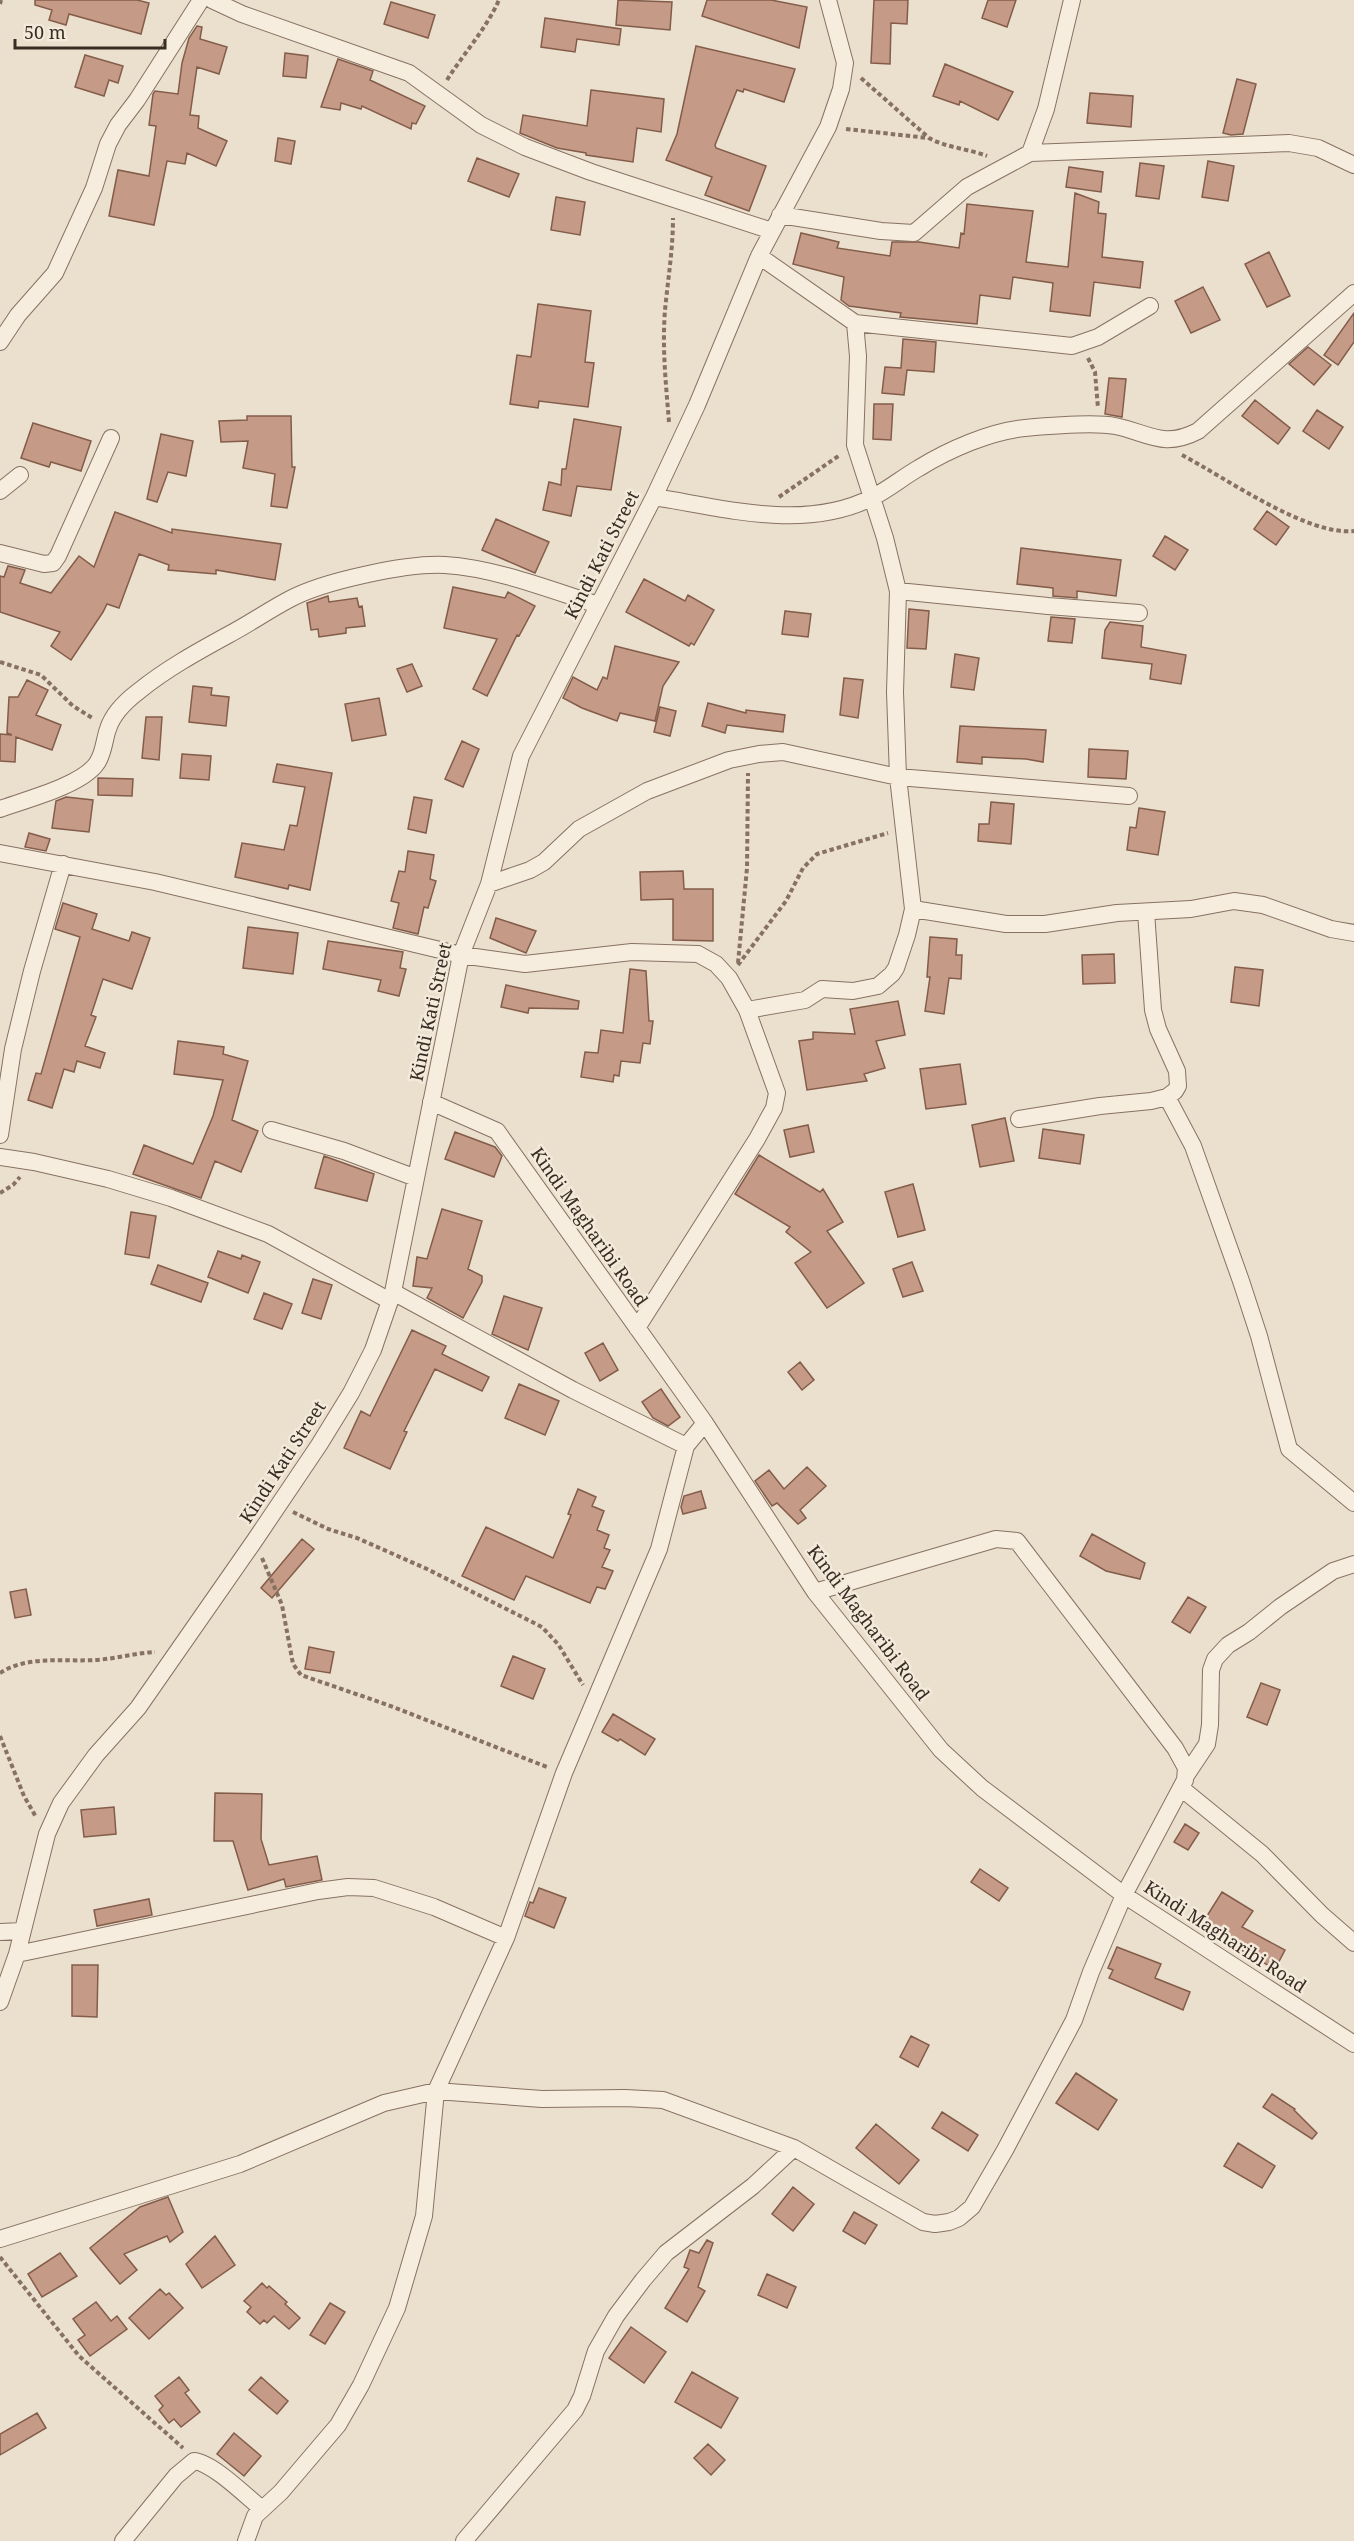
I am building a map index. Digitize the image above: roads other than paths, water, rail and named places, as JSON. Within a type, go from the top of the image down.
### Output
[{"type":"street","points":[[0,342],[18,315],[55,273],[94,188],[113,134],[201,0]]},
{"type":"street","points":[[212,0],[242,14],[409,73],[481,125],[525,147],[772,231]]},
{"type":"street","name":"Kindi Kati Street","points":[[0,2002],[17,1954],[47,1834],[61,1803],[96,1755],[138,1708],[255,1540],[351,1393],[372,1350],[392,1296],[460,955],[489,884],[521,756],[654,497],[697,405],[759,256],[828,127],[841,89],[845,63],[828,0]]},
{"type":"street","points":[[1030,153],[1046,108],[1072,0]]},
{"type":"street","points":[[780,215],[881,231],[914,233],[967,187],[1030,153],[1290,143],[1318,148],[1354,165]]},
{"type":"street","points":[[759,256],[855,323],[1072,346],[1098,337],[1150,306]]},
{"type":"street","points":[[654,497],[755,513],[790,516],[823,513],[872,497],[921,466],[981,438],[1005,430],[1100,425],[1115,426],[1153,439],[1170,440],[1186,437],[1198,430],[1354,293]]},
{"type":"street","points":[[747,1010],[805,1000],[822,989],[853,991],[878,986],[896,968],[913,909],[898,777],[895,692],[898,591],[855,445],[858,357],[855,323]]},
{"type":"street","points":[[0,553],[44,564],[53,563],[111,438]]},
{"type":"street","points":[[0,492],[20,475]]},
{"type":"street","points":[[0,809],[72,782],[91,771],[99,761],[108,727],[118,711],[139,691],[182,661],[291,598],[324,585],[412,567],[445,565],[477,570],[529,583],[598,605]]},
{"type":"street","points":[[898,591],[1139,613]]},
{"type":"street","points":[[489,884],[530,870],[544,862],[579,829],[647,791],[729,760],[749,756],[783,752],[898,777],[1130,796]]},
{"type":"street","points":[[0,853],[155,882],[460,955],[525,964],[632,952],[678,952],[698,954],[717,964],[729,978],[747,1010],[775,1083],[777,1094],[774,1108],[757,1139],[637,1328]]},
{"type":"street","points":[[0,1135],[13,1049],[63,864]]},
{"type":"street","points":[[913,909],[1006,924],[1046,924],[1117,913],[1191,909],[1234,901],[1263,905],[1331,929],[1354,933]]},
{"type":"street","points":[[1019,1119],[1167,1097],[1178,1086],[1177,1071],[1158,1029],[1154,1010],[1146,912]]},
{"type":"street","points":[[1167,1097],[1194,1146],[1241,1281],[1259,1336],[1289,1449],[1354,1503]]},
{"type":"street","name":"Kindi Magharibi Road","points":[[431,1102],[497,1131],[705,1423],[815,1592],[941,1750],[982,1788],[1124,1895],[1354,2044]]},
{"type":"street","points":[[271,1130],[344,1151],[416,1178]]},
{"type":"street","points":[[0,1157],[34,1162],[108,1179],[182,1202],[268,1234],[686,1446]]},
{"type":"street","points":[[246,2541],[255,2516],[281,2492],[338,2425],[361,2385],[397,2308],[424,2216],[436,2091],[506,1938],[564,1773],[659,1550],[686,1446],[705,1423]]},
{"type":"street","points":[[815,1592],[996,1539],[1017,1541],[1175,1748],[1184,1763],[1184,1781],[1262,1854],[1322,1915],[1354,1943]]},
{"type":"street","points":[[0,2239],[240,2164],[384,2103],[436,2091],[542,2099],[663,2100],[794,2148],[923,2222],[935,2224],[959,2218],[972,2207],[1074,2020],[1091,1972],[1124,1895],[1206,1744],[1211,1670],[1215,1659],[1228,1645],[1249,1632],[1280,1607],[1333,1571],[1354,1564]]},
{"type":"street","points":[[17,1954],[318,1891],[348,1887],[374,1888],[434,1907],[506,1938]]},
{"type":"street","points":[[0,1932],[22,1931]]},
{"type":"street","points":[[464,2541],[575,2410],[582,2396],[596,2351],[616,2316],[643,2280],[666,2253],[753,2186],[794,2148]]},
{"type":"street","points":[[123,2541],[176,2475],[189,2463],[200,2462],[231,2483],[262,2509]]}]
